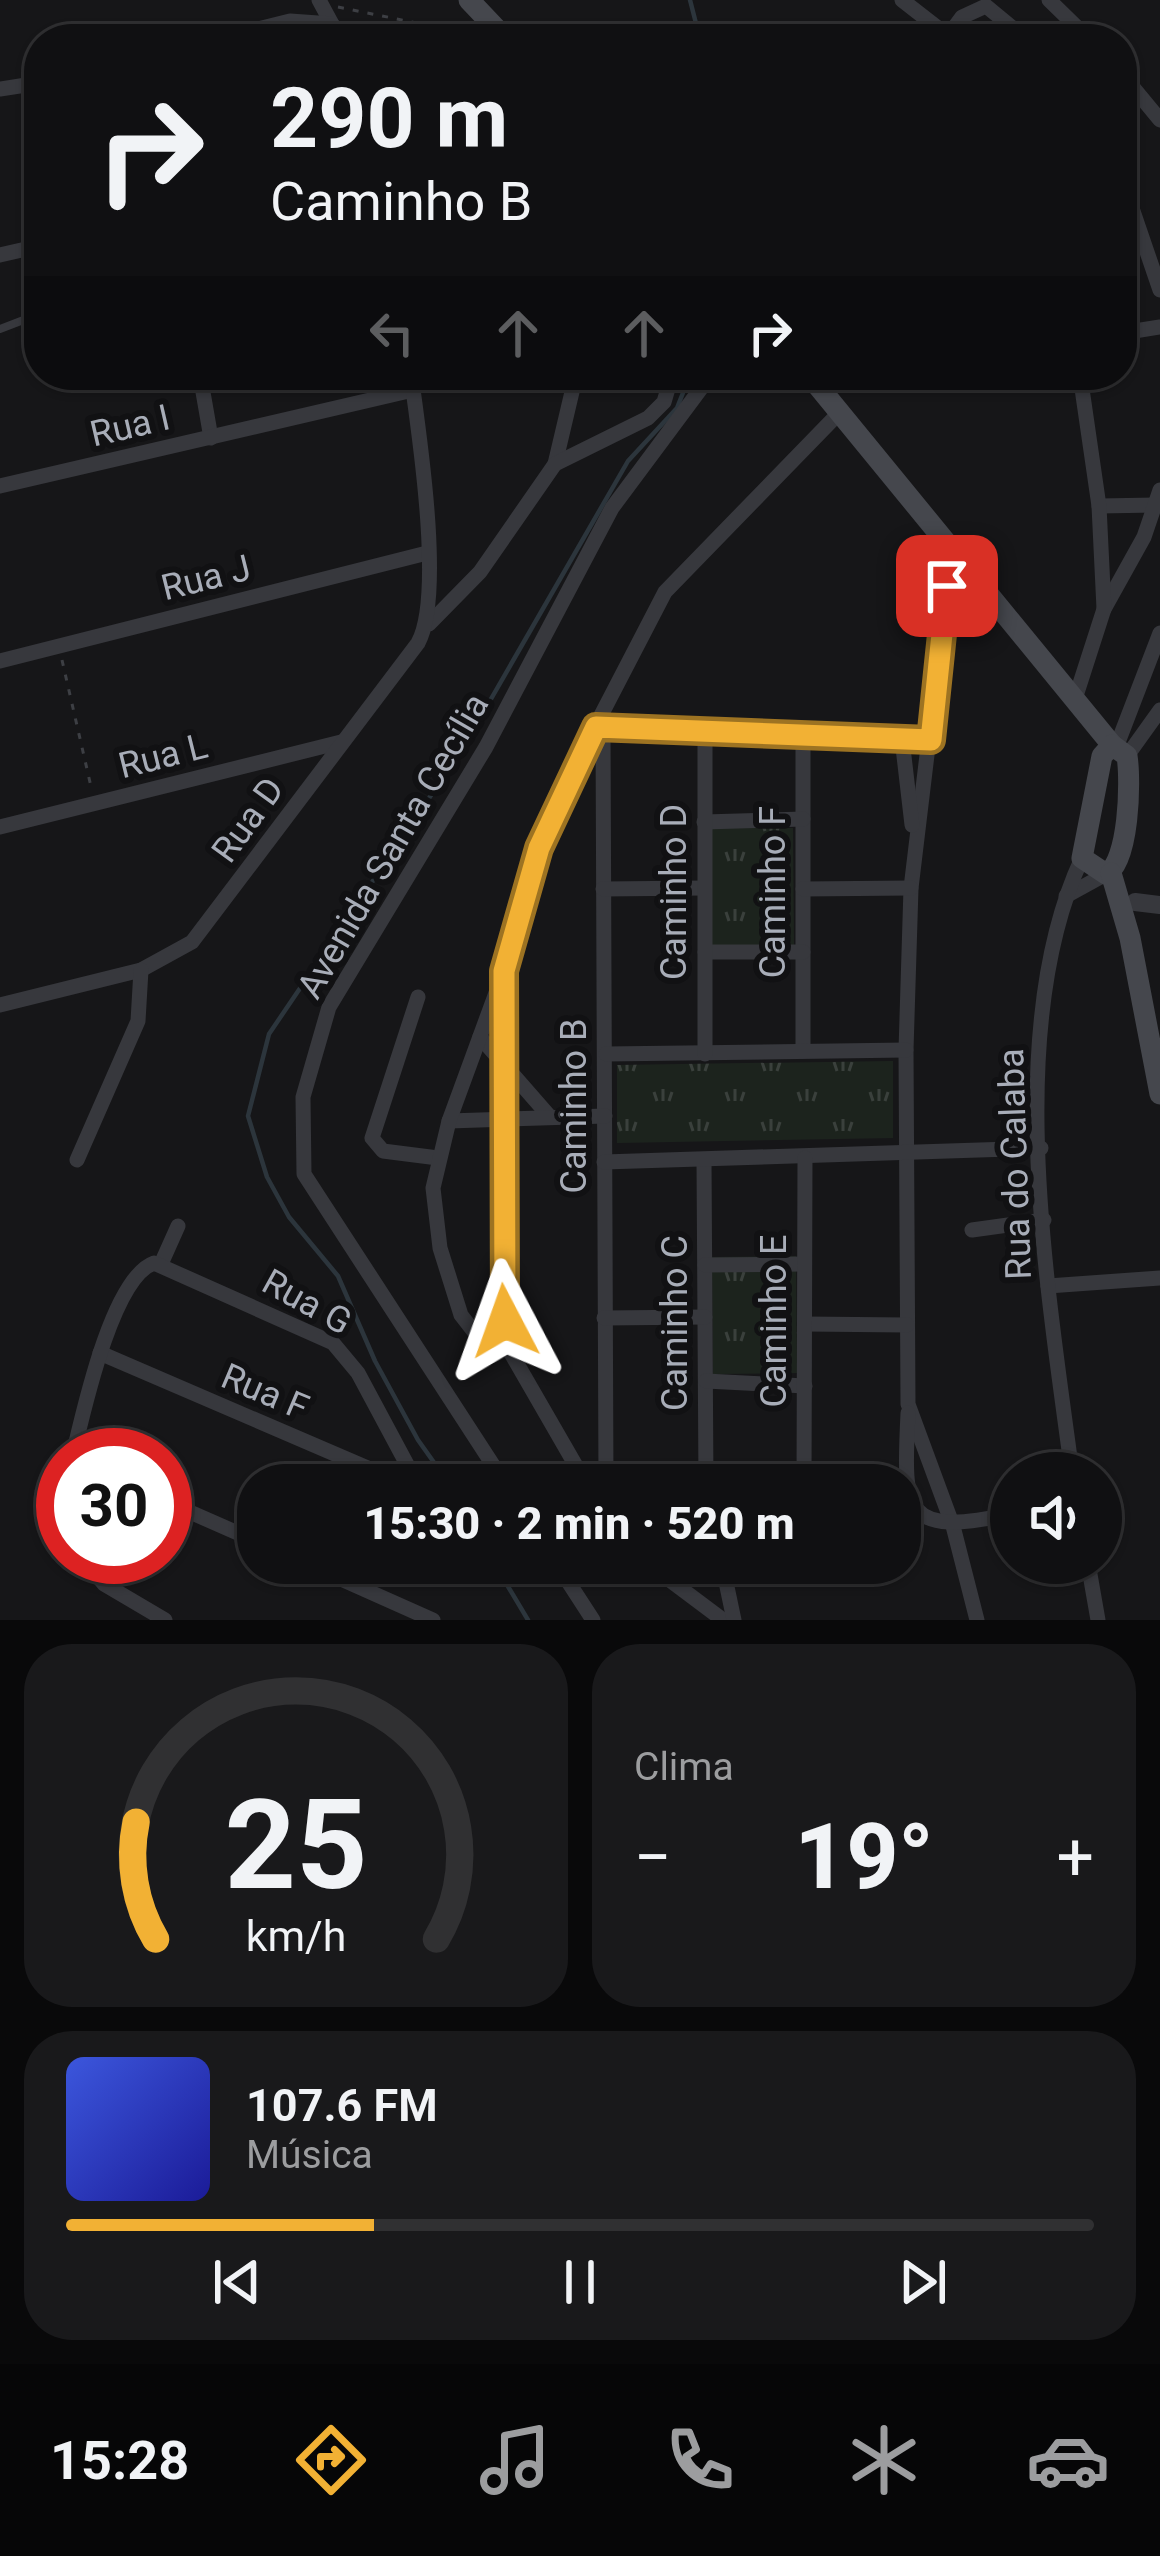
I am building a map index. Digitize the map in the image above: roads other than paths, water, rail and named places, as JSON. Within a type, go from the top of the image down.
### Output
[{"type":"main road","points":[[469,0],[492,24]]},
{"type":"main road","points":[[822,390],[1088,719],[1099,766],[1082,858],[1112,868],[1135,902],[1160,1023]]},
{"type":"main road","points":[[1088,719],[1124,742]]},
{"type":"main road","points":[[1099,766],[1124,742]]},
{"type":"main road","points":[[1124,742],[1112,868],[1160,1094]]},
{"type":"street","points":[[902,0],[933,24]]},
{"type":"street","points":[[1049,0],[1074,24]]},
{"type":"street","points":[[958,24],[962,17],[986,6],[1008,24]]},
{"type":"street","points":[[278,24],[328,16]]},
{"type":"street","points":[[1137,92],[1160,120]]},
{"type":"street","points":[[1137,222],[1160,290]]},
{"type":"street","points":[[203,390],[211,438]]},
{"type":"street","name":"Rua I","points":[[0,486],[211,438],[386,390]]},
{"type":"street","points":[[413,390],[432,603],[427,626]]},
{"type":"street","points":[[555,464],[572,390]]},
{"type":"street","points":[[555,464],[648,418],[664,402],[668,390]]},
{"type":"street","name":"Avenida Santa Cecília","points":[[492,1464],[304,1174],[303,1097],[329,1007],[486,747],[612,508],[700,390]]},
{"type":"street","points":[[1082,390],[1100,506],[1104,609]]},
{"type":"street","points":[[508,1348],[475,1333],[455,1300],[433,1206],[438,1158],[504,971],[539,848],[600,727],[640,632],[679,573],[840,412]]},
{"type":"street","name":"Rua D","points":[[0,1005],[141,970],[176,955],[211,922],[427,626],[480,572],[555,464]]},
{"type":"street","points":[[1075,699],[1104,609],[1132,562],[1158,498],[1100,506]]},
{"type":"street","points":[[904,1464],[911,888],[952,547]]},
{"type":"street","name":"Rua J","points":[[0,662],[427,553]]},
{"type":"street","points":[[1124,742],[1160,633]]},
{"type":"street","points":[[1124,742],[1160,710]]},
{"type":"street","points":[[600,727],[931,740]]},
{"type":"street","name":"Caminho B","points":[[600,727],[605,1054],[603,1464]]},
{"type":"street","name":"Caminho D","points":[[705,731],[705,1054]]},
{"type":"street","name":"Caminho F","points":[[803,734],[803,1051]]},
{"type":"street","points":[[902,739],[914,851]]},
{"type":"street","name":"Rua L","points":[[0,827],[340,742]]},
{"type":"street","points":[[704,822],[803,819]]},
{"type":"street","name":"Rua do Calaba","points":[[1069,1452],[1043,1220],[1044,986],[1064,898],[1082,858]]},
{"type":"street","points":[[1064,898],[1112,868]]},
{"type":"street","points":[[603,889],[704,888]]},
{"type":"street","points":[[803,889],[911,888]]},
{"type":"street","points":[[1135,902],[1160,905]]},
{"type":"street","points":[[705,952],[803,952]]},
{"type":"street","points":[[77,1160],[137,1021],[141,970]]},
{"type":"street","points":[[504,971],[508,1118],[501,1258],[508,1348],[574,1464]]},
{"type":"street","points":[[418,997],[372,1138],[383,1151],[438,1158]]},
{"type":"street","points":[[481,1037],[550,1117]]},
{"type":"street","points":[[605,1054],[906,1050]]},
{"type":"street","points":[[449,1121],[605,1116]]},
{"type":"street","points":[[604,1162],[906,1156],[1041,1148]]},
{"type":"street","name":"Caminho E","points":[[804,1464],[805,1158]]},
{"type":"street","name":"Caminho C","points":[[704,1160],[706,1464]]},
{"type":"street","points":[[972,1230],[1043,1220]]},
{"type":"street","points":[[80,1428],[100,1353],[140,1270],[166,1265],[178,1226]]},
{"type":"street","points":[[705,1265],[804,1264]]},
{"type":"street","name":"Rua G","points":[[166,1265],[333,1343],[358,1373],[407,1464]]},
{"type":"street","points":[[1048,1286],[1160,1278]]},
{"type":"street","points":[[604,1318],[705,1316]]},
{"type":"street","points":[[805,1324],[907,1325]]},
{"type":"street","name":"Rua F","points":[[100,1353],[358,1464]]},
{"type":"street","points":[[706,1381],[805,1386]]},
{"type":"street","points":[[908,1404],[953,1526],[976,1620]]},
{"type":"street","points":[[192,1513],[237,1533]]},
{"type":"street","points":[[921,1514],[953,1526],[990,1518]]},
{"type":"street","points":[[104,1584],[165,1620]]},
{"type":"street","points":[[352,1584],[433,1620]]},
{"type":"street","points":[[570,1584],[593,1620]]},
{"type":"street","points":[[675,1584],[723,1620]]},
{"type":"street","points":[[726,1584],[734,1620]]},
{"type":"street","points":[[1092,1584],[1098,1620]]},
{"type":"waterway","points":[[690,0],[696,24]]},
{"type":"waterway","points":[[435,1464],[375,1361],[338,1276],[289,1217],[267,1177],[248,1116],[269,1034],[461,751],[628,461],[677,408],[684,390]]},
{"type":"waterway","points":[[507,1584],[528,1620]]}]
